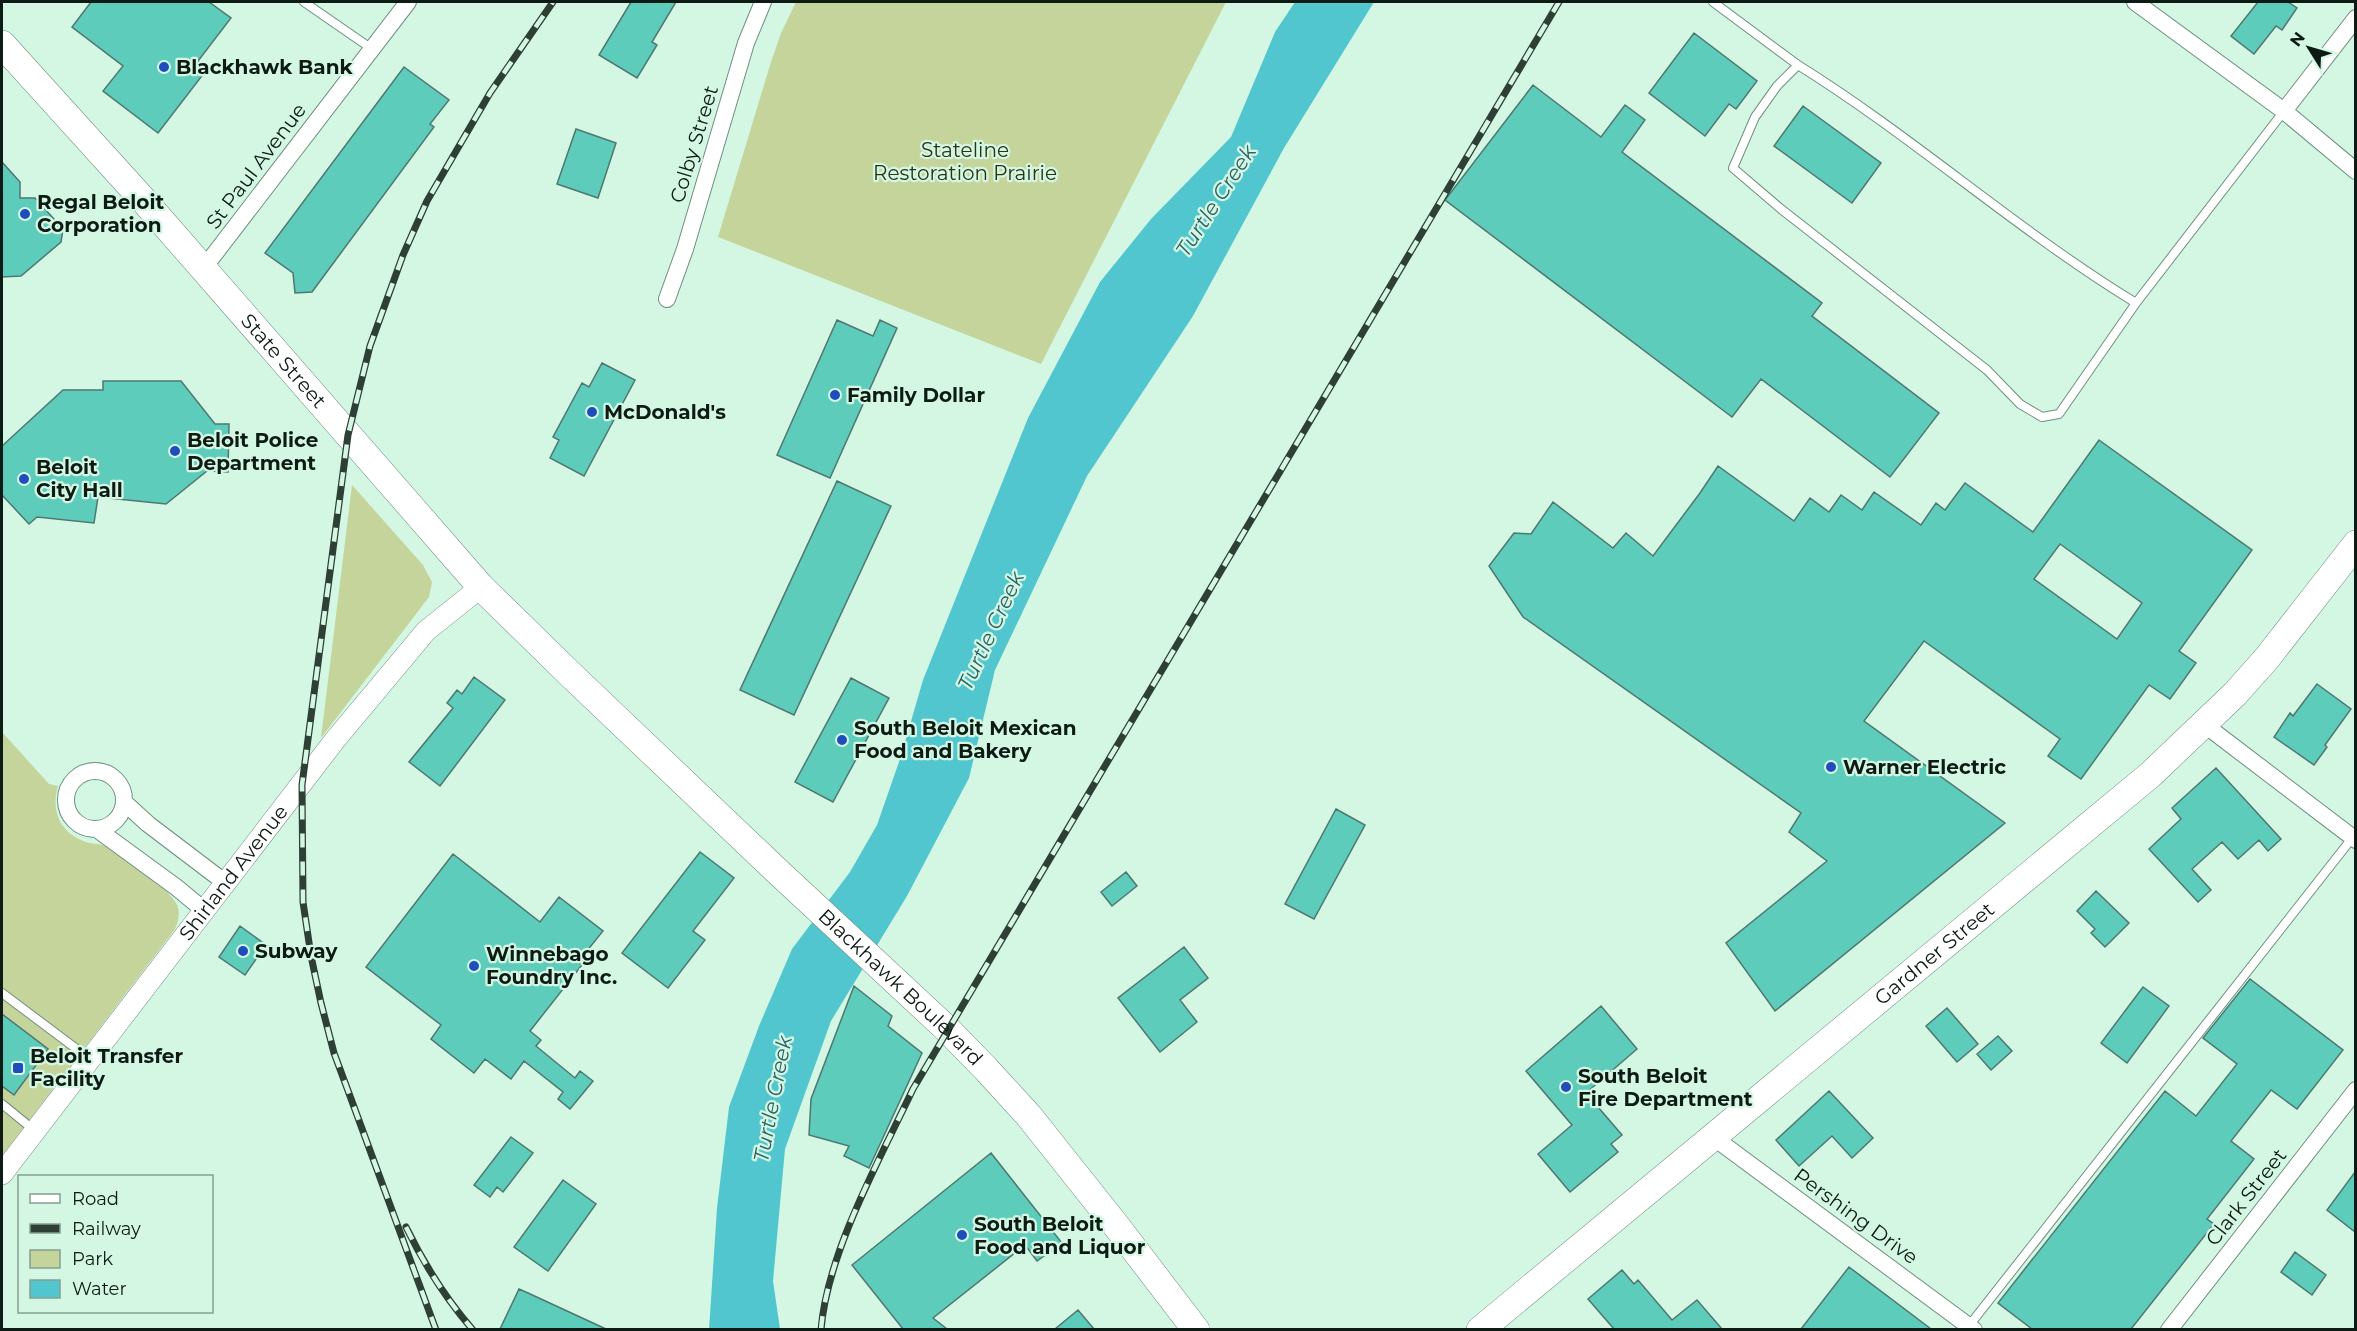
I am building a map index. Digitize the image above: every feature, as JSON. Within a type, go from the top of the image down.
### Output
[{"type":"main road","name":"State Street","points":[[2,44],[203,269],[481,587],[571,675]]},
{"type":"main road","name":"Gardner Street","points":[[1480,1329],[2150,776],[2205,725],[2267,658],[2355,544]]},
{"type":"main road","name":"Blackhawk Boulevard","points":[[571,675],[947,1029],[1029,1116],[1192,1328]]},
{"type":"street","name":"St Paul Avenue","points":[[203,269],[408,2]]},
{"type":"street","name":"Colby Street","points":[[668,299],[746,43],[764,2]]},
{"type":"street","points":[[2144,4],[2284,111],[2355,171]]},
{"type":"street","points":[[2284,111],[2355,18]]},
{"type":"street","name":"Shirland Avenue","points":[[2,1174],[336,740],[426,631],[481,587]]},
{"type":"street","points":[[2205,725],[2354,837]]},
{"type":"street","points":[[88,772],[106,773],[120,784],[125,803],[116,821],[98,830],[88,829],[72,818],[66,799],[73,782],[88,772]]},
{"type":"street","points":[[125,803],[148,824],[227,884]]},
{"type":"street","points":[[98,830],[205,911]]},
{"type":"street","name":"Clark Street","points":[[2169,1329],[2355,1090]]},
{"type":"street","name":"Pershing Drive","points":[[1713,1137],[1970,1328]]},
{"type":"lane","points":[[304,2],[372,49]]},
{"type":"lane","points":[[1713,2],[1798,65],[1851,98],[2089,275],[2136,303]]},
{"type":"lane","points":[[1798,65],[1777,86],[1755,117],[1732,168],[1987,370],[2020,404],[2042,417],[2059,414],[2136,303],[2284,111]]},
{"type":"lane","points":[[1970,1328],[2354,837]]},
{"type":"lane","points":[[2,993],[90,1060]]},
{"type":"lane","points":[[2,1104],[34,1130]]},
{"type":"green space","name":"Stateline Restoration Prairie","points":[[796,2],[1226,2],[1041,364],[718,237],[771,62],[781,33]]},
{"type":"green space","points":[[352,485],[423,565],[432,582],[429,597],[321,738]]},
{"type":"green space","points":[[2,732],[49,784],[58,786],[57,814],[65,829],[80,840],[108,847],[136,865],[167,892],[178,907],[179,913],[175,929],[2,1156]]},
{"type":"water","name":"Turtle Creek","points":[[1295,2],[1374,2],[1284,148],[1193,316],[1087,476],[995,670],[969,778],[907,896],[831,1021],[785,1149],[773,1281],[780,1329],[709,1330],[717,1208],[729,1107],[759,1026],[792,949],[850,872],[877,825],[900,759],[923,680],[1028,418],[1100,282],[1151,219],[1231,137],[1275,32]]},
{"type":"building","name":"Blackhawk Bank","points":[[91,2],[209,2],[231,18],[198,61],[208,68],[158,133],[103,91],[123,66],[72,27]]},
{"type":"building","points":[[631,2],[676,2],[652,42],[657,45],[637,78],[599,55]]},
{"type":"building","points":[[2258,2],[2288,2],[2297,8],[2282,30],[2276,26],[2254,54],[2231,36]]},
{"type":"building","points":[[1694,33],[1757,81],[1736,109],[1729,104],[1705,136],[1649,93]]},
{"type":"building","points":[[404,67],[449,100],[430,124],[434,127],[312,292],[295,293],[293,273],[265,253]]},
{"type":"building","points":[[1533,85],[1601,137],[1625,105],[1645,120],[1622,152],[1822,303],[1812,316],[1939,413],[1890,477],[1761,379],[1732,417],[1445,200]]},
{"type":"building","points":[[1803,106],[1881,163],[1852,203],[1774,146]]},
{"type":"building","points":[[576,129],[616,143],[598,198],[557,184]]},
{"type":"building","name":"Regal Beloit Corporation","points":[[2,162],[20,182],[20,198],[35,198],[63,229],[61,242],[21,276],[2,277]]},
{"type":"building","name":"Family Dollar","points":[[837,320],[873,336],[880,320],[897,328],[830,478],[777,455]]},
{"type":"building","name":"McDonald's","points":[[602,363],[635,380],[584,476],[550,458],[559,440],[553,437],[582,383],[589,387]]},
{"type":"building","points":[[103,381],[181,381],[215,424],[229,424],[228,472],[207,471],[166,504],[98,497],[94,523],[37,517],[29,524],[2,495],[2,446],[63,390],[103,390]]},
{"type":"building","points":[[2099,440],[2252,550],[2179,651],[2196,663],[2170,699],[2149,685],[2081,779],[2048,756],[2060,739],[1924,641],[1864,721],[2005,823],[1775,1011],[1726,943],[1827,861],[1789,832],[1801,813],[1523,617],[1489,566],[1514,533],[1531,534],[1553,502],[1613,548],[1626,533],[1653,556],[1718,466],[1794,521],[1810,498],[1829,512],[1841,495],[1862,510],[1874,492],[1921,525],[1936,503],[1945,510],[1965,483],[2033,532]],"holes":[[[2060,544],[2142,603],[2117,639],[2034,579]]]},
{"type":"building","points":[[837,481],[891,506],[794,715],[740,690]]},
{"type":"building","points":[[474,677],[505,700],[440,786],[409,762],[453,708],[447,703],[457,690],[462,694]]},
{"type":"building","name":"South Beloit Mexican Food and Bakery","points":[[851,678],[889,698],[833,802],[795,782]]},
{"type":"building","points":[[2317,684],[2351,709],[2325,745],[2327,747],[2314,765],[2274,737],[2290,713],[2293,716]]},
{"type":"building","points":[[2216,768],[2281,839],[2268,851],[2259,840],[2238,859],[2222,842],[2192,869],[2211,890],[2198,902],[2149,849],[2181,819],[2172,808]]},
{"type":"building","points":[[1336,809],[1365,825],[1314,919],[1285,904]]},
{"type":"building","points":[[700,852],[734,878],[693,931],[705,940],[668,988],[622,953]]},
{"type":"building","name":"Winnebago Foundry Inc.","points":[[453,854],[540,922],[559,897],[603,931],[578,962],[582,965],[530,1031],[541,1040],[536,1046],[575,1078],[580,1071],[593,1081],[570,1109],[558,1099],[563,1092],[524,1061],[511,1079],[485,1059],[474,1073],[431,1039],[441,1025],[366,967]]},
{"type":"building","points":[[1126,872],[1137,886],[1112,906],[1101,892]]},
{"type":"building","points":[[2096,891],[2129,923],[2105,947],[2091,933],[2095,929],[2077,911]]},
{"type":"building","name":"Subway","points":[[240,926],[266,945],[245,975],[219,957]]},
{"type":"building","points":[[1184,947],[1208,978],[1180,1000],[1197,1022],[1160,1052],[1118,998]]},
{"type":"building","points":[[2250,979],[2343,1050],[2297,1109],[2271,1090],[2231,1141],[2254,1159],[2207,1219],[2214,1224],[2131,1329],[2032,1329],[1998,1303],[2165,1091],[2196,1116],[2237,1064],[2203,1038]]},
{"type":"building","points":[[854,986],[892,1016],[888,1026],[922,1053],[869,1168],[844,1156],[849,1146],[809,1135],[811,1099]]},
{"type":"building","points":[[2143,987],[2169,1006],[2127,1063],[2101,1043]]},
{"type":"building","name":"South Beloit Fire Department","points":[[1601,1006],[1637,1049],[1586,1093],[1622,1135],[1611,1144],[1618,1152],[1570,1192],[1538,1154],[1572,1125],[1526,1071]]},
{"type":"building","points":[[1947,1008],[1978,1044],[1957,1062],[1926,1026]]},
{"type":"building","name":"Beloit Transfer Facility","points":[[2,1014],[48,1049],[14,1095],[2,1086]]},
{"type":"building","points":[[1998,1036],[2012,1051],[1991,1070],[1977,1054]]},
{"type":"building","points":[[1829,1091],[1873,1138],[1852,1158],[1832,1136],[1799,1166],[1776,1140]]},
{"type":"building","points":[[511,1137],[533,1153],[503,1192],[497,1187],[490,1197],[474,1185]]},
{"type":"building","name":"South Beloit Food and Liquor","points":[[991,1153],[1062,1243],[1037,1261],[1025,1245],[933,1318],[947,1329],[903,1329],[852,1265]]},
{"type":"building","points":[[2355,1172],[2355,1232],[2327,1210]]},
{"type":"building","points":[[563,1180],[596,1204],[548,1271],[514,1247]]},
{"type":"building","points":[[2295,1252],[2326,1275],[2312,1295],[2281,1272]]},
{"type":"building","points":[[1849,1267],[1931,1329],[1801,1329]]},
{"type":"building","points":[[1622,1270],[1634,1284],[1638,1280],[1672,1320],[1697,1300],[1722,1329],[1614,1329],[1588,1299]]},
{"type":"building","points":[[519,1289],[528,1293],[606,1329],[500,1329]]},
{"type":"building","points":[[1078,1310],[1094,1329],[1055,1329]]},
{"type":"railway","points":[[436,1330],[334,1053],[321,1003],[303,902],[302,785],[348,435],[370,346],[403,255],[427,201],[490,93],[553,2]]},
{"type":"railway","points":[[821,1330],[825,1300],[844,1238],[913,1089],[1559,2]]},
{"type":"railway","points":[[406,1227],[436,1281],[473,1330]]},
{"type":"place","name":"Blackhawk Bank","points":[[164,67]]},
{"type":"place","name":"Regal Beloit Corporation","points":[[25,214]]},
{"type":"place","name":"Family Dollar","points":[[835,395]]},
{"type":"place","name":"McDonald's","points":[[592,412]]},
{"type":"place","name":"Beloit Police Department","points":[[175,451]]},
{"type":"place","name":"Beloit City Hall","points":[[24,479]]},
{"type":"place","name":"South Beloit Mexican Food and Bakery","points":[[842,740]]},
{"type":"place","name":"Warner Electric","points":[[1831,767]]},
{"type":"place","name":"Subway","points":[[243,951]]},
{"type":"place","name":"Winnebago Foundry Inc.","points":[[474,966]]},
{"type":"place","name":"Beloit Transfer Facility","points":[[18,1068]]},
{"type":"place","name":"South Beloit Fire Department","points":[[1566,1087]]},
{"type":"place","name":"South Beloit Food and Liquor","points":[[962,1235]]}]
